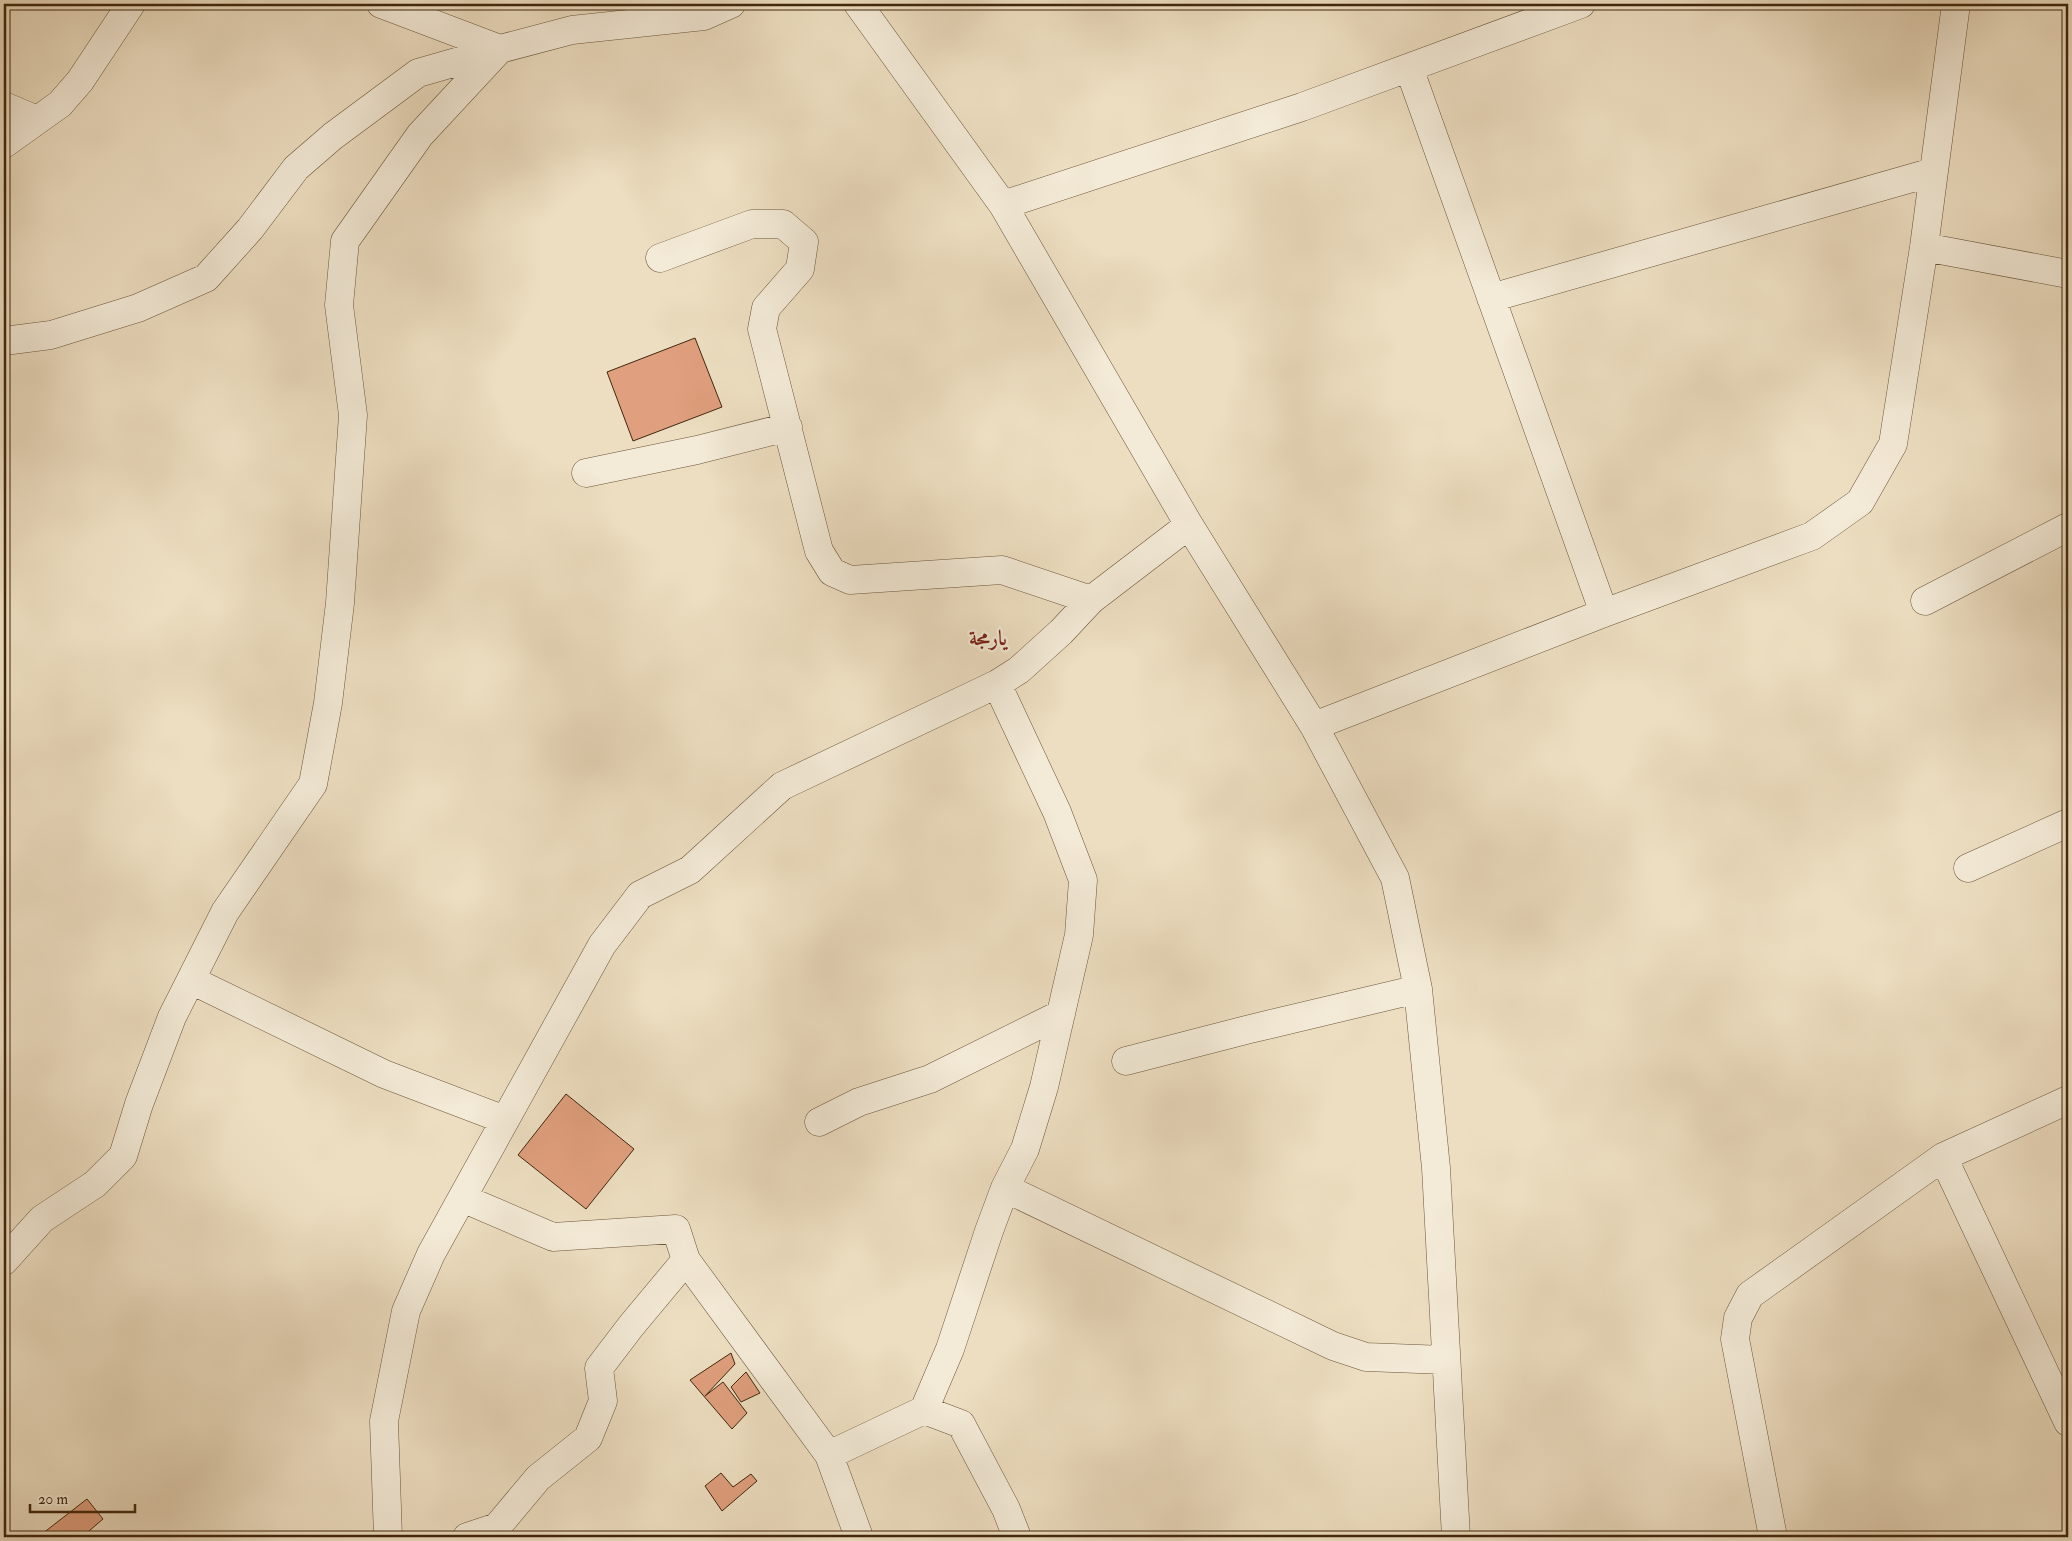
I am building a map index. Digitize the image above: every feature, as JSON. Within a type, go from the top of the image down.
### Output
[{"type":"street","points":[[4,144],[60,104],[80,81],[131,4]]},
{"type":"street","points":[[381,4],[500,49]]},
{"type":"street","points":[[4,340],[51,335],[95,322],[138,308],[206,278],[250,229],[296,168],[333,136],[418,73],[572,30],[704,16],[732,4]]},
{"type":"street","points":[[858,4],[1004,205],[1189,525],[1314,726],[1395,878],[1418,989],[1436,1168],[1456,1537]]},
{"type":"street","points":[[1004,205],[1302,107],[1581,4]]},
{"type":"street","points":[[1314,726],[1604,613],[1812,536],[1860,502],[1893,444],[1924,247],[1956,4]]},
{"type":"street","points":[[4,1261],[42,1219],[95,1184],[123,1156],[142,1095],[172,1017],[225,912],[313,784],[328,703],[339,612],[353,415],[339,305],[345,241],[420,135],[500,49]]},
{"type":"street","points":[[1409,68],[1604,613]]},
{"type":"street","points":[[4,106],[37,120]]},
{"type":"street","points":[[1491,298],[1934,172]]},
{"type":"street","points":[[660,258],[752,224],[783,224],[804,242],[800,269],[766,308],[762,329],[818,552],[832,572],[850,580],[1002,570],[1091,600]]},
{"type":"street","points":[[1924,247],[2068,274]]},
{"type":"street","points":[[586,473],[697,450],[788,427]]},
{"type":"street","points":[[388,1537],[384,1421],[406,1311],[431,1254],[602,945],[640,895],[690,870],[782,786],[997,684],[1019,670],[1061,632],[1091,600],[1189,525]]},
{"type":"street","points":[[1925,601],[2068,527]]},
{"type":"street","points":[[829,1455],[924,1410],[950,1349],[988,1231],[1005,1188],[1025,1149],[1044,1087],[1080,936],[1083,880],[1057,812],[997,684]]},
{"type":"street","points":[[1968,868],[2068,823]]},
{"type":"street","points":[[191,980],[384,1074],[505,1120]]},
{"type":"street","points":[[1126,1061],[1418,989]]},
{"type":"street","points":[[818,1122],[859,1102],[930,1079],[1062,1014]]},
{"type":"street","points":[[1773,1537],[1735,1340],[1738,1318],[1750,1295],[1944,1157],[2068,1100]]},
{"type":"street","points":[[1944,1157],[2068,1422]]},
{"type":"street","points":[[1005,1188],[1333,1346],[1366,1357],[1445,1360]]},
{"type":"street","points":[[462,1198],[553,1237],[676,1230],[686,1260],[829,1455],[859,1537]]},
{"type":"street","points":[[467,1537],[507,1532],[538,1478],[588,1438],[603,1401],[599,1368],[630,1326],[686,1260]]},
{"type":"street","points":[[924,1410],[961,1424],[1006,1509],[1017,1537]]},
{"type":"building","points":[[695,338],[722,407],[633,441],[607,372]]},
{"type":"building","points":[[566,1094],[634,1149],[586,1209],[518,1155]]},
{"type":"building","points":[[731,1353],[735,1364],[705,1396],[723,1382],[747,1413],[732,1429],[690,1380]]},
{"type":"building","points":[[746,1372],[760,1393],[741,1402],[731,1387]]},
{"type":"building","points":[[721,1473],[733,1487],[751,1474],[757,1481],[722,1511],[705,1486]]},
{"type":"building","points":[[87,1499],[103,1519],[82,1537],[38,1537]]},
{"type":"district","name":"يارمجة","points":[[988,638]]}]
